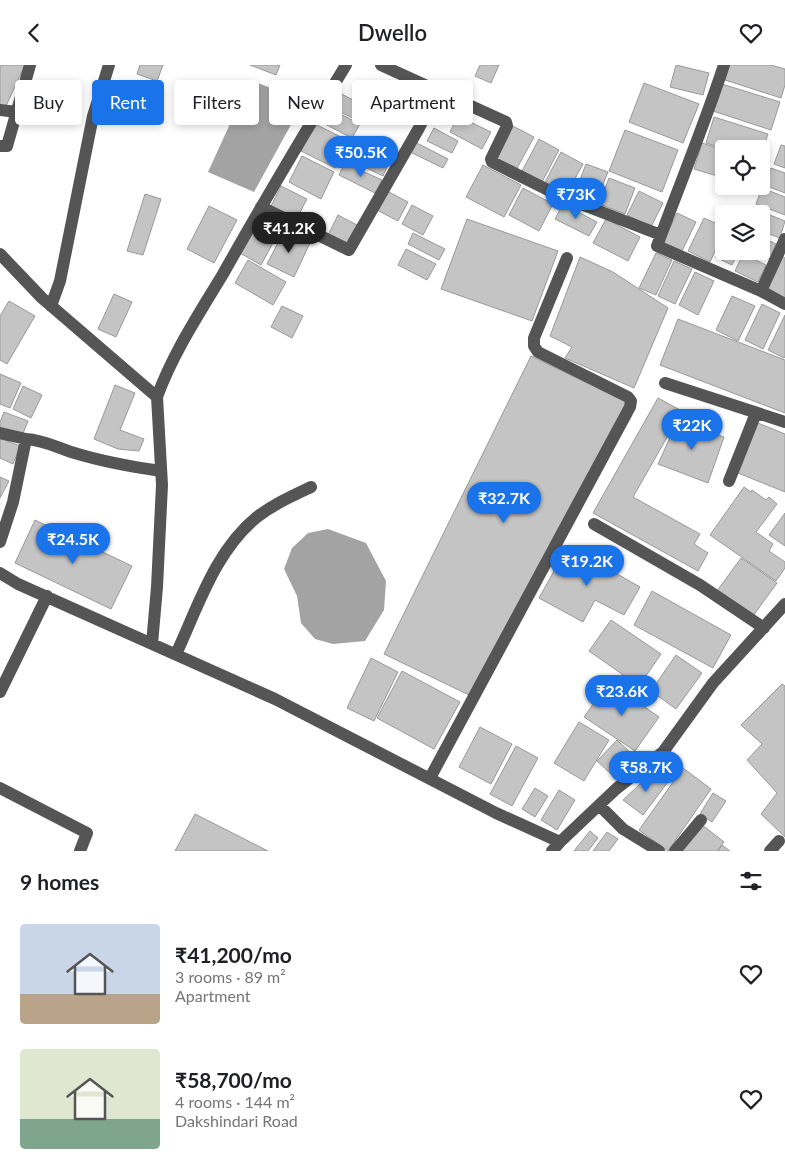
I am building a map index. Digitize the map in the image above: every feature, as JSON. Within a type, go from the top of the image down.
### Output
[{"type":"street","points":[[26,80],[30,65]]},
{"type":"street","points":[[51,306],[60,281],[93,116],[109,65]]},
{"type":"street","points":[[152,644],[157,587],[161,471],[157,397],[166,374],[261,207],[346,65]]},
{"type":"street","points":[[381,65],[415,80]]},
{"type":"street","points":[[724,65],[705,122],[684,172],[657,246],[761,291],[785,304]]},
{"type":"street","points":[[473,106],[506,122],[507,126],[491,159],[492,162],[560,196],[661,235]]},
{"type":"street","points":[[0,110],[15,112]]},
{"type":"street","points":[[0,146],[7,146],[15,119]]},
{"type":"street","points":[[261,207],[349,250],[420,125]]},
{"type":"street","points":[[761,291],[785,239]]},
{"type":"street","points":[[0,254],[51,306],[157,397]]},
{"type":"street","points":[[430,778],[630,407],[631,401],[628,397],[538,352],[534,346],[534,339],[567,258]]},
{"type":"street","points":[[665,383],[785,421]]},
{"type":"street","points":[[729,481],[756,413]]},
{"type":"street","points":[[0,433],[46,442],[75,453],[117,464],[161,471]]},
{"type":"street","points":[[0,542],[13,502],[26,439]]},
{"type":"street","points":[[176,655],[201,595],[234,540],[256,518],[280,501],[310,487]]},
{"type":"street","points":[[594,524],[700,585],[764,628]]},
{"type":"street","points":[[0,573],[18,584],[275,699],[430,778],[556,846],[616,789],[663,752],[712,683],[785,603]]},
{"type":"street","points":[[0,692],[46,596]]},
{"type":"street","points":[[0,788],[87,833],[80,851]]},
{"type":"street","points":[[599,805],[623,829],[660,851]]},
{"type":"street","points":[[675,851],[701,819]]},
{"type":"street","points":[[770,851],[779,841]]},
{"type":"shaded area","points":[[259,84],[269,87],[269,125],[291,125],[254,192],[208,172],[229,125],[259,125]]},
{"type":"shaded area","points":[[328,529],[366,543],[386,581],[384,610],[365,641],[333,644],[315,639],[301,623],[297,596],[284,569],[292,548],[308,533]]},
{"type":"building","points":[[0,65],[25,65],[18,80],[15,80],[15,86],[5,108],[0,106]]},
{"type":"building","points":[[140,65],[163,65],[157,80],[137,74]]},
{"type":"building","points":[[250,65],[280,65],[276,75]]},
{"type":"building","points":[[480,65],[499,65],[491,83],[475,76]]},
{"type":"building","points":[[676,65],[709,73],[703,95],[670,87]]},
{"type":"building","points":[[729,65],[771,65],[785,69],[785,85],[781,98],[725,80]]},
{"type":"building","points":[[644,83],[699,104],[683,143],[629,122]]},
{"type":"building","points":[[722,84],[780,102],[771,130],[713,111]]},
{"type":"building","points":[[342,94],[352,99],[352,118],[342,113]]},
{"type":"building","points":[[342,115],[352,120],[352,125],[359,125],[352,138],[327,125],[342,125]]},
{"type":"building","points":[[714,117],[768,134],[766,140],[715,140],[715,146],[706,143]]},
{"type":"building","points":[[473,123],[491,132],[482,149],[450,132],[454,125],[473,125]]},
{"type":"building","points":[[314,125],[349,141],[335,168],[301,151]]},
{"type":"building","points":[[511,125],[534,137],[516,170],[494,159]]},
{"type":"building","points":[[434,128],[458,141],[452,153],[427,141]]},
{"type":"building","points":[[625,130],[678,150],[662,192],[609,171]]},
{"type":"building","points":[[539,139],[559,150],[541,184],[521,173]]},
{"type":"building","points":[[356,141],[391,158],[383,176],[348,159]]},
{"type":"building","points":[[415,142],[448,159],[443,168],[410,152]]},
{"type":"building","points":[[702,143],[715,147],[715,175],[694,169]]},
{"type":"building","points":[[781,145],[785,146],[785,168],[774,164]]},
{"type":"building","points":[[561,152],[583,164],[566,195],[544,184]]},
{"type":"building","points":[[302,156],[334,172],[321,199],[289,182]]},
{"type":"building","points":[[345,163],[382,180],[375,193],[339,175]]},
{"type":"building","points":[[586,164],[608,172],[597,199],[576,190]]},
{"type":"building","points":[[483,165],[521,185],[504,217],[466,197]]},
{"type":"building","points":[[771,168],[785,173],[785,193],[770,187]]},
{"type":"building","points":[[609,178],[635,188],[625,214],[599,204]]},
{"type":"building","points":[[281,186],[307,199],[295,222],[270,208]]},
{"type":"building","points":[[523,188],[553,204],[539,231],[509,215]]},
{"type":"building","points":[[387,191],[408,202],[398,221],[377,210]]},
{"type":"building","points":[[639,191],[663,203],[651,227],[627,215]]},
{"type":"building","points":[[770,191],[785,197],[785,215],[770,209],[770,205],[756,204],[759,195],[770,195]]},
{"type":"building","points":[[145,194],[161,199],[143,255],[127,251]]},
{"type":"building","points":[[563,204],[597,222],[589,236],[555,219]]},
{"type":"building","points":[[412,205],[433,216],[423,235],[402,224]]},
{"type":"building","points":[[209,206],[237,220],[214,263],[187,249]]},
{"type":"building","points":[[677,213],[696,222],[682,251],[663,242]]},
{"type":"building","points":[[338,215],[357,225],[347,245],[328,235]]},
{"type":"building","points":[[770,215],[785,221],[780,238],[770,234]]},
{"type":"building","points":[[704,218],[715,223],[715,251],[710,262],[688,251]]},
{"type":"building","points":[[467,219],[558,251],[532,321],[441,289]]},
{"type":"building","points":[[606,219],[640,237],[628,261],[593,243]]},
{"type":"building","points":[[252,231],[273,243],[261,265],[240,253]]},
{"type":"building","points":[[284,231],[310,243],[294,277],[267,264]]},
{"type":"building","points":[[413,233],[445,249],[439,260],[408,244]]},
{"type":"building","points":[[770,241],[778,245],[772,260],[770,259]]},
{"type":"building","points":[[406,249],[436,264],[427,280],[398,265]]},
{"type":"building","points":[[656,253],[672,260],[656,295],[639,288]]},
{"type":"building","points":[[782,256],[785,258],[785,298],[767,290]]},
{"type":"building","points":[[580,257],[613,272],[668,308],[634,388],[565,358],[572,347],[550,336]]},
{"type":"building","points":[[248,260],[286,282],[273,305],[235,283]]},
{"type":"building","points":[[721,260],[734,260],[732,265]]},
{"type":"building","points":[[740,260],[756,260],[766,265],[758,282],[735,271]]},
{"type":"building","points":[[674,261],[692,269],[675,304],[658,296]]},
{"type":"building","points":[[695,272],[714,281],[698,315],[679,305]]},
{"type":"building","points":[[114,294],[132,302],[116,337],[98,329]]},
{"type":"building","points":[[732,296],[755,306],[738,341],[716,330]]},
{"type":"building","points":[[9,301],[35,316],[7,364],[0,360],[0,316]]},
{"type":"building","points":[[762,304],[780,313],[763,349],[745,340]]},
{"type":"building","points":[[282,306],[303,316],[292,338],[271,327]]},
{"type":"building","points":[[785,315],[785,357],[784,358],[768,350]]},
{"type":"building","points":[[678,319],[785,360],[785,413],[660,365]]},
{"type":"building","points":[[531,356],[627,402],[469,695],[384,654]]},
{"type":"building","points":[[0,374],[21,383],[10,408],[0,404]]},
{"type":"building","points":[[115,385],[135,393],[120,430],[144,439],[139,451],[118,449],[94,439]]},
{"type":"building","points":[[23,386],[42,395],[31,418],[13,409]]},
{"type":"building","points":[[658,398],[682,411],[633,497],[700,534],[694,544],[708,553],[698,571],[593,513]]},
{"type":"building","points":[[4,412],[28,421],[20,441],[0,433],[0,422]]},
{"type":"building","points":[[678,420],[724,437],[708,483],[658,464]]},
{"type":"building","points":[[758,423],[785,434],[785,492],[738,473]]},
{"type":"building","points":[[0,438],[20,446],[13,464],[0,458]]},
{"type":"building","points":[[0,477],[9,481],[0,498]]},
{"type":"building","points":[[744,487],[766,500],[769,497],[777,504],[756,532],[773,544],[769,551],[785,562],[785,568],[776,581],[710,535]]},
{"type":"building","points":[[785,513],[785,546],[769,535]]},
{"type":"building","points":[[35,520],[132,566],[111,609],[15,563]]},
{"type":"building","points":[[568,546],[640,587],[624,615],[595,600],[583,622],[539,598]]},
{"type":"building","points":[[741,558],[777,583],[753,616],[717,591]]},
{"type":"building","points":[[652,591],[731,635],[713,668],[634,625]]},
{"type":"building","points":[[611,620],[661,654],[639,686],[589,651]]},
{"type":"building","points":[[676,655],[702,673],[676,709],[651,691]]},
{"type":"building","points":[[371,658],[398,672],[374,721],[347,708]]},
{"type":"building","points":[[402,671],[460,702],[434,749],[377,718]]},
{"type":"building","points":[[609,682],[659,717],[635,751],[584,717]]},
{"type":"building","points":[[782,684],[785,686],[785,837],[761,814],[777,793],[747,760],[762,744],[741,725]]},
{"type":"building","points":[[579,722],[609,740],[584,781],[554,763]]},
{"type":"building","points":[[480,727],[512,744],[491,784],[459,767]]},
{"type":"building","points":[[617,740],[631,753],[611,774],[597,761]]},
{"type":"building","points":[[516,746],[538,758],[512,806],[490,794]]},
{"type":"building","points":[[683,768],[711,789],[668,851],[639,830]]},
{"type":"building","points":[[655,770],[668,782],[643,815],[623,800]]},
{"type":"building","points":[[535,788],[548,796],[535,817],[522,809]]},
{"type":"building","points":[[559,790],[575,800],[557,830],[541,820]]},
{"type":"building","points":[[713,793],[726,801],[712,822],[700,814]]},
{"type":"building","points":[[195,814],[268,851],[175,851]]},
{"type":"building","points":[[701,824],[724,842],[717,851],[680,851]]},
{"type":"building","points":[[590,831],[598,838],[588,851],[574,851]]},
{"type":"building","points":[[607,832],[618,839],[609,851],[593,851]]},
{"type":"building","points":[[722,845],[730,851],[718,851]]}]
